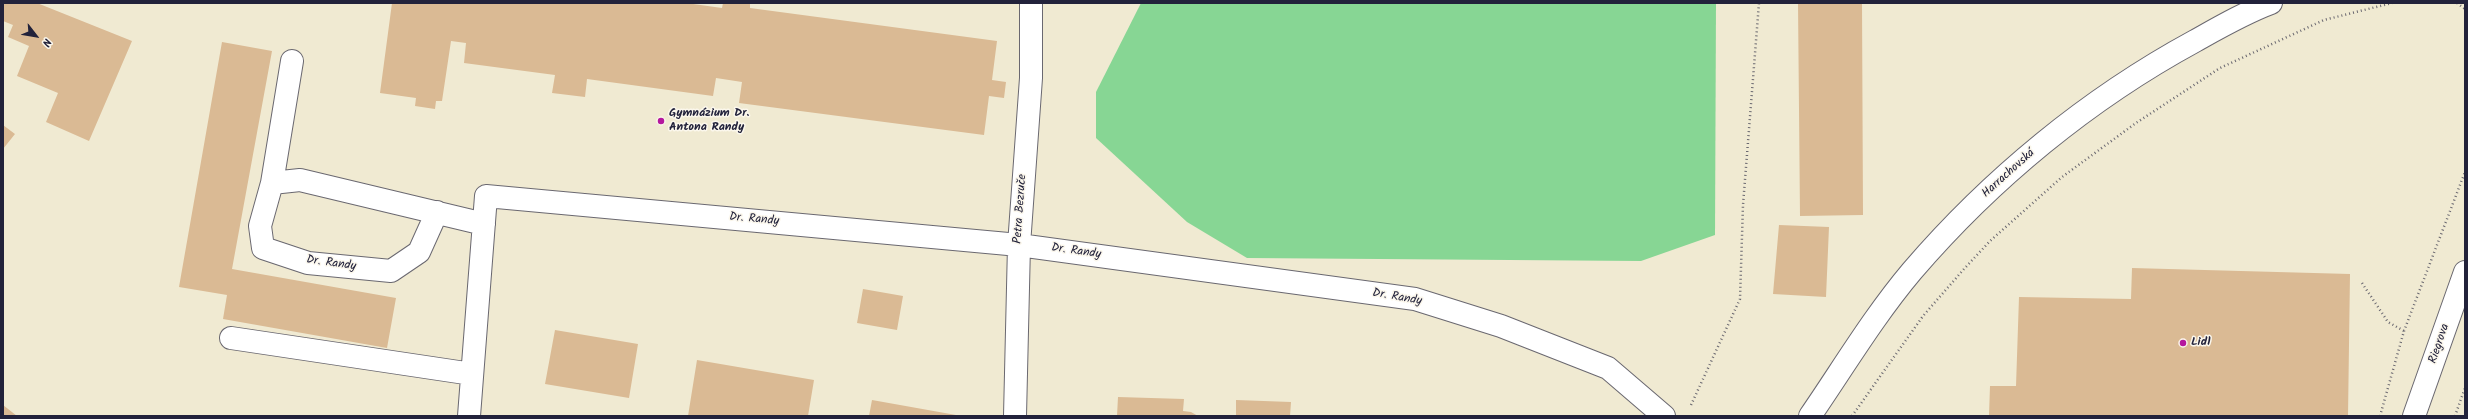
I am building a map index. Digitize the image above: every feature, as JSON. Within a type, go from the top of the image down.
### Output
[{"type":"street","name":"Petra Bezruče","points":[[1015,416],[1019,244],[1031,78],[1031,3]]},
{"type":"street","name":"Harrachovská","points":[[1810,416],[1911,272],[1959,220],[2046,141],[2089,106],[2144,68],[2250,11],[2271,3]]},
{"type":"street","name":"Dr. Randy","points":[[292,61],[272,183],[260,226],[263,248],[308,262],[392,271],[420,252],[437,212]]},
{"type":"street","points":[[272,183],[300,180],[484,224]]},
{"type":"street","name":"Dr. Randy","points":[[469,416],[486,196],[1019,244],[1416,299],[1501,326],[1608,368],[1664,416]]},
{"type":"street","name":"Riegrova","points":[[2414,416],[2465,272]]},
{"type":"street","points":[[231,338],[472,374]]},
{"type":"path","points":[[1689,409],[1740,299],[1743,205],[1759,3]]},
{"type":"path","points":[[1852,416],[1923,316],[1964,269],[1990,241],[2062,177],[2136,123],[2220,68],[2324,20],[2392,3]]},
{"type":"path","points":[[2457,3],[2465,9]]},
{"type":"path","points":[[2380,416],[2404,331],[2465,172]]},
{"type":"path","points":[[2362,283],[2388,322],[2404,331]]},
{"type":"path","points":[[2455,416],[2465,388]]},
{"type":"green space","points":[[1141,3],[1716,3],[1715,235],[1641,261],[1247,258],[1187,222],[1096,138],[1096,92]]},
{"type":"building","points":[[3,3],[37,3],[132,41],[89,141],[46,122],[58,93],[17,76],[29,46],[8,37],[13,25],[3,21]]},
{"type":"building","points":[[392,3],[686,3],[722,8],[723,3],[750,3],[750,8],[997,41],[992,80],[1006,82],[1004,98],[989,96],[984,135],[739,103],[742,82],[716,78],[713,96],[587,79],[585,97],[552,93],[555,75],[464,63],[466,43],[451,41],[442,101],[436,101],[435,109],[415,106],[416,98],[380,93]]},
{"type":"building","points":[[1798,3],[1862,3],[1863,215],[1800,216]]},
{"type":"building","points":[[222,42],[272,51],[232,269],[396,298],[387,348],[223,319],[227,295],[179,287]]},
{"type":"building","points":[[3,125],[15,134],[3,149]]},
{"type":"building","points":[[1779,225],[1829,227],[1826,297],[1773,294]]},
{"type":"building","name":"Lidl","points":[[2132,268],[2350,274],[2348,416],[1989,416],[1990,386],[2016,386],[2019,297],[2131,299]]},
{"type":"building","points":[[863,289],[903,296],[897,330],[857,323]]},
{"type":"building","points":[[555,330],[638,344],[629,398],[545,384]]},
{"type":"building","points":[[697,360],[814,380],[808,416],[688,416]]},
{"type":"building","points":[[1118,397],[1184,399],[1183,411],[1191,412],[1198,416],[1117,416]]},
{"type":"building","points":[[872,400],[956,415],[956,416],[869,416]]},
{"type":"building","points":[[1236,400],[1291,402],[1290,416],[1236,416]]},
{"type":"building","points":[[3,405],[17,416],[3,416]]},
{"type":"place","name":"Gymnázium Dr. Antona Randy","points":[[661,121]]},
{"type":"place","name":"Lidl","points":[[2183,343]]}]
